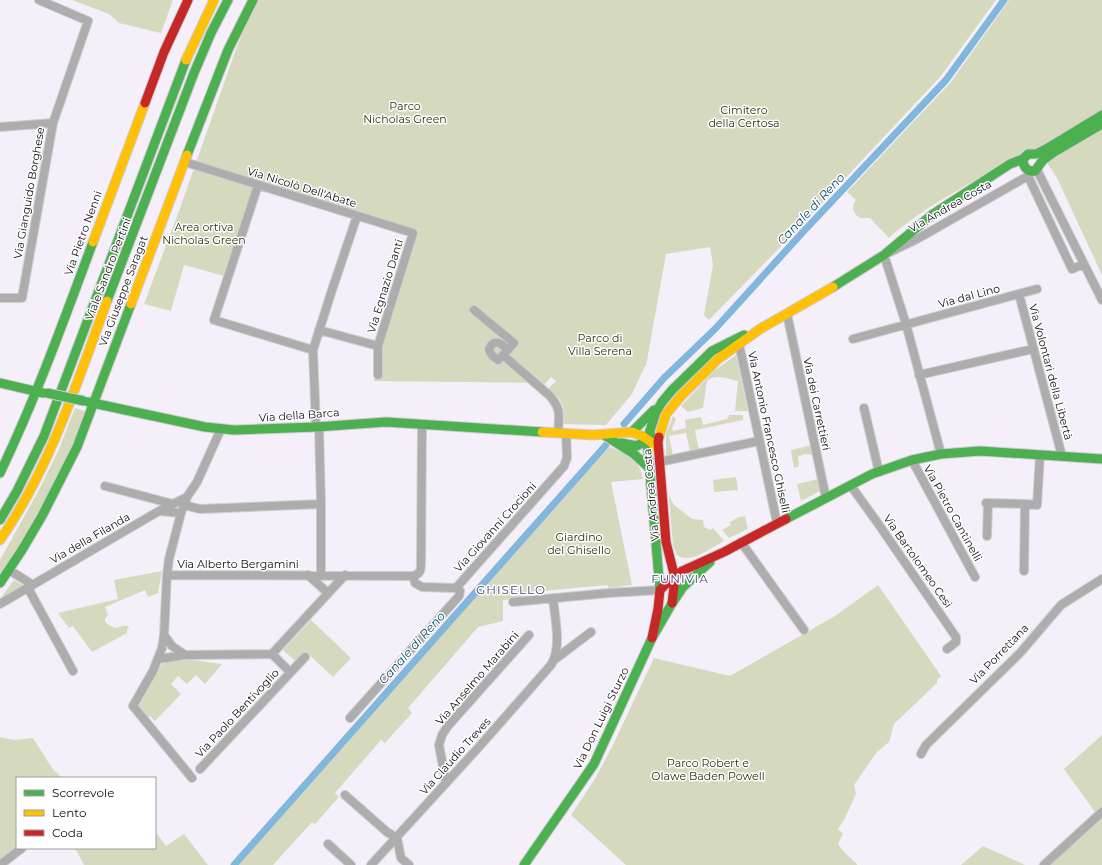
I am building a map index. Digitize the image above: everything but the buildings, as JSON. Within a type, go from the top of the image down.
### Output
[{"type":"main road","name":"Via Pietro Nenni","points":[[0,473],[21,431],[37,392],[164,52],[188,0]]},
{"type":"main road","name":"Viale Sandro Pertini","points":[[0,520],[30,465],[46,429],[190,50],[214,0]]},
{"type":"main road","name":"Viale Sandro Pertini","points":[[0,540],[28,497],[55,440],[194,73],[211,33],[228,0]]},
{"type":"main road","name":"Via Giuseppe Saragat","points":[[0,583],[36,527],[64,474],[94,403],[228,50],[253,0]]},
{"type":"main road","name":"Via Andrea Costa","points":[[1031,166],[1102,115]]},
{"type":"main road","name":"Via Andrea Costa","points":[[671,605],[675,576],[666,542],[658,442],[666,414],[675,402],[714,362],[760,329],[884,255],[949,202],[973,188],[1031,166],[1102,124]]},
{"type":"main road","name":"Via Andrea Costa","points":[[660,590],[649,468],[648,440],[654,417],[662,402],[712,351],[728,342],[760,329]]},
{"type":"main road","name":"Via della Barca","points":[[0,383],[200,426],[221,429],[248,430],[386,422],[604,435],[632,432]]},
{"type":"main road","points":[[632,432],[662,402]]},
{"type":"main road","name":"Via della Barca","points":[[616,442],[637,446],[660,431]]},
{"type":"main road","points":[[632,432],[637,433],[648,440],[659,451]]},
{"type":"main road","name":"Via della Barca","points":[[604,435],[642,459],[649,468]]},
{"type":"main road","points":[[660,590],[675,576],[686,569],[724,552],[777,523],[879,472],[912,460],[941,454],[980,451],[1102,460]]},
{"type":"main road","points":[[671,605],[683,587],[693,577],[724,552]]},
{"type":"main road","name":"Via Don Luigi Sturzo","points":[[652,638],[660,590]]},
{"type":"main road","name":"Via Don Luigi Sturzo","points":[[524,865],[594,764],[652,638],[671,605]]},
{"type":"street","points":[[39,0],[88,21],[53,123]]},
{"type":"street","name":"Via Gianguido Borghese","points":[[0,127],[53,123],[22,298],[0,298]]},
{"type":"street","name":"Via Nicolò Dell'Abate","points":[[185,162],[413,234]]},
{"type":"street","points":[[1031,166],[1062,221],[1102,300]]},
{"type":"street","points":[[1031,166],[1052,227],[1072,269],[1084,264]]},
{"type":"street","name":"Via Andrea Costa","points":[[884,255],[917,239],[1031,166]]},
{"type":"street","points":[[258,185],[214,320],[313,350]]},
{"type":"street","points":[[321,575],[321,504],[313,350],[357,216]]},
{"type":"street","points":[[1052,227],[1062,221]]},
{"type":"street","name":"Via Egnazio Danti","points":[[378,375],[378,346],[413,234]]},
{"type":"street","points":[[884,255],[906,324],[941,454]]},
{"type":"street","name":"Via dal Lino","points":[[852,339],[1037,289]]},
{"type":"street","name":"Via Volontari della Libertà","points":[[1019,294],[1062,456]]},
{"type":"street","name":"Via Giovanni Crocioni","points":[[350,718],[460,595],[459,590],[456,588],[564,466],[567,458],[557,404],[505,352],[514,343],[474,310]]},
{"type":"street","name":"Via dei Carrettieri","points":[[787,314],[826,498]]},
{"type":"street","name":"Via Egnazio Danti","points":[[320,330],[378,346]]},
{"type":"street","name":"Via Antonio Francesco Ghiselli","points":[[739,344],[777,523]]},
{"type":"street","points":[[919,375],[1033,349]]},
{"type":"street","points":[[864,408],[879,472]]},
{"type":"street","points":[[422,425],[421,562],[420,572],[413,576],[414,580],[420,587],[456,588]]},
{"type":"street","name":"Via della Filanda","points":[[192,778],[133,706],[159,659],[164,635],[169,559],[187,496],[197,482],[221,429]]},
{"type":"street","points":[[660,462],[759,441]]},
{"type":"street","points":[[987,536],[987,503],[1037,505],[1040,455]]},
{"type":"street","name":"Via Pietro Cantinelli","points":[[912,460],[975,576]]},
{"type":"street","points":[[105,486],[173,504]]},
{"type":"street","name":"Via Bartolomeo Cesi","points":[[851,486],[956,637],[956,642],[947,649]]},
{"type":"street","name":"Via della Filanda","points":[[0,604],[187,496]]},
{"type":"street","points":[[155,498],[159,505],[159,511],[200,508],[321,504]]},
{"type":"street","points":[[1024,571],[1025,504]]},
{"type":"street","points":[[741,542],[804,630]]},
{"type":"street","points":[[9,570],[30,586],[73,672]]},
{"type":"street","name":"Via Alberto Bergamini","points":[[167,575],[413,576]]},
{"type":"street","points":[[308,575],[328,593]]},
{"type":"street","points":[[159,659],[185,655],[272,654],[345,575]]},
{"type":"street","name":"Via Porrettana","points":[[921,754],[926,744],[1020,653],[1061,605],[1102,580]]},
{"type":"street","points":[[513,602],[660,590]]},
{"type":"street","points":[[553,598],[557,646],[554,661]]},
{"type":"street","name":"Via Claudio Treves","points":[[371,865],[397,838],[554,661],[591,632]]},
{"type":"street","points":[[164,635],[172,646],[185,655]]},
{"type":"street","name":"Via Anselmo Marabini","points":[[446,783],[439,744],[442,735],[447,727],[529,636]]},
{"type":"street","name":"Via Paolo Bentivoglio","points":[[272,654],[290,672]]},
{"type":"street","name":"Via Paolo Bentivoglio","points":[[200,769],[305,657]]},
{"type":"street","points":[[345,795],[387,832],[397,838],[402,858]]},
{"type":"street","points":[[1044,865],[1102,812]]},
{"type":"street","points":[[387,832],[387,844],[385,851],[402,858],[409,865]]},
{"type":"street","points":[[328,844],[351,865]]},
{"type":"street","points":[[0,865],[21,849]]},
{"type":"green space","points":[[72,0],[173,0],[161,33],[119,23],[109,14]]},
{"type":"green space","points":[[257,0],[996,0],[940,77],[793,234],[709,320],[704,315],[713,265],[710,247],[666,254],[646,366],[632,394],[606,425],[564,424],[562,404],[560,400],[548,389],[556,381],[551,377],[544,385],[542,383],[374,381],[400,275],[413,233],[422,229],[413,232],[254,182],[224,276],[184,265],[171,311],[144,304],[179,211],[235,52]]},
{"type":"green space","points":[[1009,0],[1102,0],[1102,275],[1057,178],[1038,148],[979,178],[941,200],[906,224],[889,238],[870,218],[860,218],[856,214],[853,205],[856,200],[847,192],[951,82]]},
{"type":"green space","points":[[736,355],[748,411],[735,411],[738,381],[722,377],[714,377],[707,381],[703,408],[688,412],[681,406],[714,371]]},
{"type":"green space","points":[[75,408],[87,412],[53,491],[0,579],[0,560],[40,488],[59,449]]},
{"type":"green space","points":[[729,415],[743,415],[743,420],[695,430],[699,450],[690,452],[686,433],[669,436],[673,455],[666,457],[666,434],[673,416],[676,419],[672,428],[673,431],[686,428],[685,420],[701,417],[703,425],[727,419]]},
{"type":"green space","points":[[812,445],[814,455],[804,454],[798,457],[799,466],[794,468],[791,450]]},
{"type":"green space","name":"Giardino del Ghisello","points":[[610,447],[631,458],[639,467],[643,479],[611,482],[632,585],[609,588],[607,585],[532,592],[533,597],[503,600],[503,621],[478,627],[408,708],[412,713],[385,743],[381,740],[335,793],[339,797],[315,824],[312,822],[273,865],[237,865],[524,539]]},
{"type":"green space","points":[[736,477],[738,490],[714,492],[713,480]]},
{"type":"green space","points":[[819,479],[822,490],[801,501],[797,484]]},
{"type":"green space","points":[[669,496],[674,505],[692,519],[703,520],[704,527],[710,530],[713,528],[724,541],[694,557],[682,558],[677,555],[673,545]]},
{"type":"green space","points":[[745,516],[748,529],[729,538],[722,530],[731,525],[730,522],[739,517]]},
{"type":"green space","points":[[162,571],[158,593],[148,597],[145,590],[105,607],[108,615],[105,622],[114,628],[128,626],[129,628],[127,629],[127,633],[92,652],[73,626],[69,628],[58,613],[118,599],[114,580]]},
{"type":"green space","points":[[14,580],[24,586],[0,602],[0,599]]},
{"type":"green space","name":"Parco Robert e Olawe Baden Powell","points":[[878,585],[941,676],[937,680],[937,683],[894,724],[889,742],[877,752],[854,785],[856,794],[844,820],[838,829],[843,834],[838,844],[857,865],[626,865],[571,815],[595,779],[612,747],[654,658],[730,676],[835,616]]},
{"type":"green space","points":[[311,620],[351,658],[333,677],[305,651],[295,661],[283,650]]},
{"type":"green space","points":[[173,659],[185,659],[222,664],[205,684],[196,675],[187,684],[178,676],[171,684],[181,694],[155,721],[150,716],[147,718],[139,706],[161,665]]},
{"type":"green space","points":[[1102,735],[1102,865],[1038,865],[1095,812],[1064,769]]},
{"type":"green space","points":[[0,737],[14,740],[33,738],[52,768],[61,777],[16,777],[16,849],[26,849],[0,865]]},
{"type":"green space","points":[[156,832],[166,846],[184,834],[208,865],[84,865],[76,849],[156,849]]},
{"type":"green space","points":[[983,846],[1025,865],[961,865]]},
{"type":"waterway","name":"Canale di Reno","points":[[624,424],[664,378],[715,329],[802,233],[946,80],[1004,0]]},
{"type":"waterway","name":"Canale di Reno","points":[[234,865],[606,445]]},
{"type":"traffic: fast","points":[[107,301],[194,73],[211,33],[228,0]]},
{"type":"traffic: fast","points":[[187,155],[228,50],[253,0]]},
{"type":"traffic: fast","points":[[0,520],[17,491],[44,436],[186,60]]},
{"type":"traffic: fast","points":[[833,287],[884,255],[933,214],[1010,164],[1023,159],[1028,154],[1036,154],[1046,149],[1102,115]]},
{"type":"traffic: fast","points":[[1023,159],[1026,168],[1030,171],[1035,171],[1043,160],[1054,152],[1102,124]]},
{"type":"traffic: fast","points":[[0,473],[38,388],[93,242]]},
{"type":"traffic: fast","points":[[0,583],[42,516],[77,447],[131,304]]},
{"type":"traffic: fast","points":[[660,590],[647,440],[656,412],[672,390],[712,351],[744,335]]},
{"type":"traffic: fast","points":[[0,383],[43,393]]},
{"type":"traffic: fast","points":[[47,393],[84,401]]},
{"type":"traffic: fast","points":[[88,402],[205,427],[234,430],[316,427],[386,422],[542,432]]},
{"type":"traffic: fast","points":[[632,432],[654,410]]},
{"type":"traffic: fast","points":[[604,435],[634,454],[649,468]]},
{"type":"traffic: fast","points":[[621,443],[637,446],[652,436]]},
{"type":"traffic: fast","points":[[786,519],[872,474],[912,460],[941,454],[980,451],[1102,459]]},
{"type":"traffic: fast","points":[[524,865],[594,764],[652,638],[671,605],[683,587],[710,562]]},
{"type":"traffic: slow","points":[[186,60],[214,0]]},
{"type":"traffic: slow","points":[[93,242],[145,103]]},
{"type":"traffic: slow","points":[[131,304],[187,155]]},
{"type":"traffic: slow","points":[[659,437],[666,414],[681,396],[718,359],[760,329],[833,287]]},
{"type":"traffic: slow","points":[[0,540],[34,484],[48,454],[73,394],[107,301]]},
{"type":"traffic: slow","points":[[542,432],[593,435],[632,432],[644,437],[659,451]]},
{"type":"traffic: jam","points":[[145,103],[164,52],[188,0]]},
{"type":"traffic: jam","points":[[659,437],[658,442],[666,542],[675,578],[672,603]]},
{"type":"traffic: jam","points":[[652,638],[660,590],[670,580],[682,571],[724,552],[786,519]]},
{"type":"district","name":"FUNIVIA","points":[[680,579]]},
{"type":"district","name":"GHISELLO","points":[[511,590]]},
{"type":"park label","name":"Parco Nicholas Green","points":[[405,112]]},
{"type":"park label","name":"Cimitero della Certosa","points":[[744,116]]},
{"type":"park label","name":"Area ortiva Nicholas Green","points":[[204,233]]},
{"type":"park label","name":"Parco di Villa Serena","points":[[600,344]]}]
